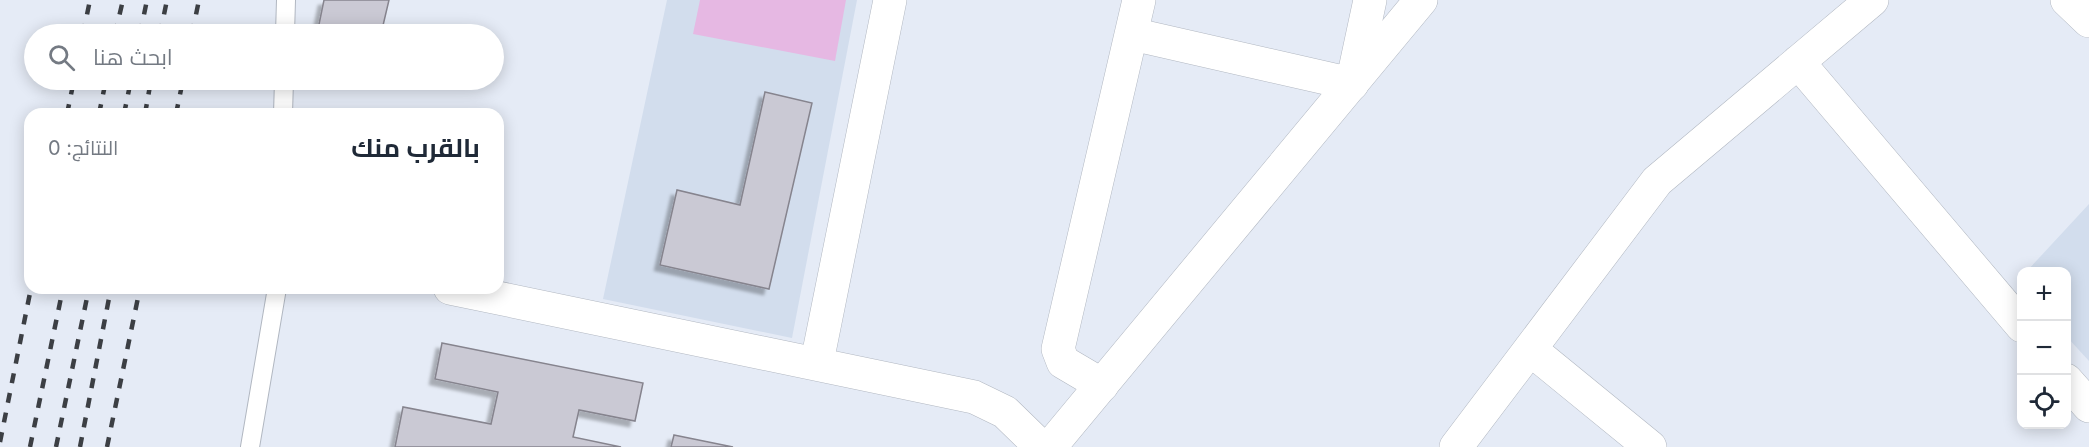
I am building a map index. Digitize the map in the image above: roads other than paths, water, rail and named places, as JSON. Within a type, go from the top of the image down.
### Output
[{"type":"street","points":[[817,362],[890,0]]},
{"type":"street","points":[[1102,385],[1063,362],[1058,349],[1139,0]]},
{"type":"street","points":[[1352,84],[1370,0]]},
{"type":"street","points":[[1050,447],[1421,0]]},
{"type":"street","points":[[1456,447],[1657,181],[1872,0]]},
{"type":"street","points":[[2067,0],[2089,21]]},
{"type":"street","points":[[1132,34],[1352,84]]},
{"type":"street","points":[[1798,62],[2017,321]]},
{"type":"street","points":[[480,294],[817,362],[974,397],[1005,412],[1041,447]]},
{"type":"street","points":[[1530,350],[1650,447]]},
{"type":"street","points":[[2071,385],[2089,406]]},
{"type":"lane","points":[[285,24],[286,0]]},
{"type":"lane","points":[[283,108],[284,90]]},
{"type":"lane","points":[[250,447],[276,294]]},
{"type":"railway","points":[[85,24],[90,0]]},
{"type":"railway","points":[[117,24],[123,0]]},
{"type":"railway","points":[[142,24],[147,0]]},
{"type":"railway","points":[[162,24],[167,0]]},
{"type":"railway","points":[[194,24],[199,0]]},
{"type":"railway","points":[[68,108],[72,90]]},
{"type":"railway","points":[[100,108],[104,90]]},
{"type":"railway","points":[[125,108],[129,90]]},
{"type":"railway","points":[[146,108],[149,90]]},
{"type":"railway","points":[[177,108],[181,90]]},
{"type":"railway","points":[[0,442],[30,294]]},
{"type":"railway","points":[[30,447],[62,294]]},
{"type":"railway","points":[[56,447],[88,294]]},
{"type":"railway","points":[[80,447],[110,294]]},
{"type":"railway","points":[[107,447],[139,294]]}]
